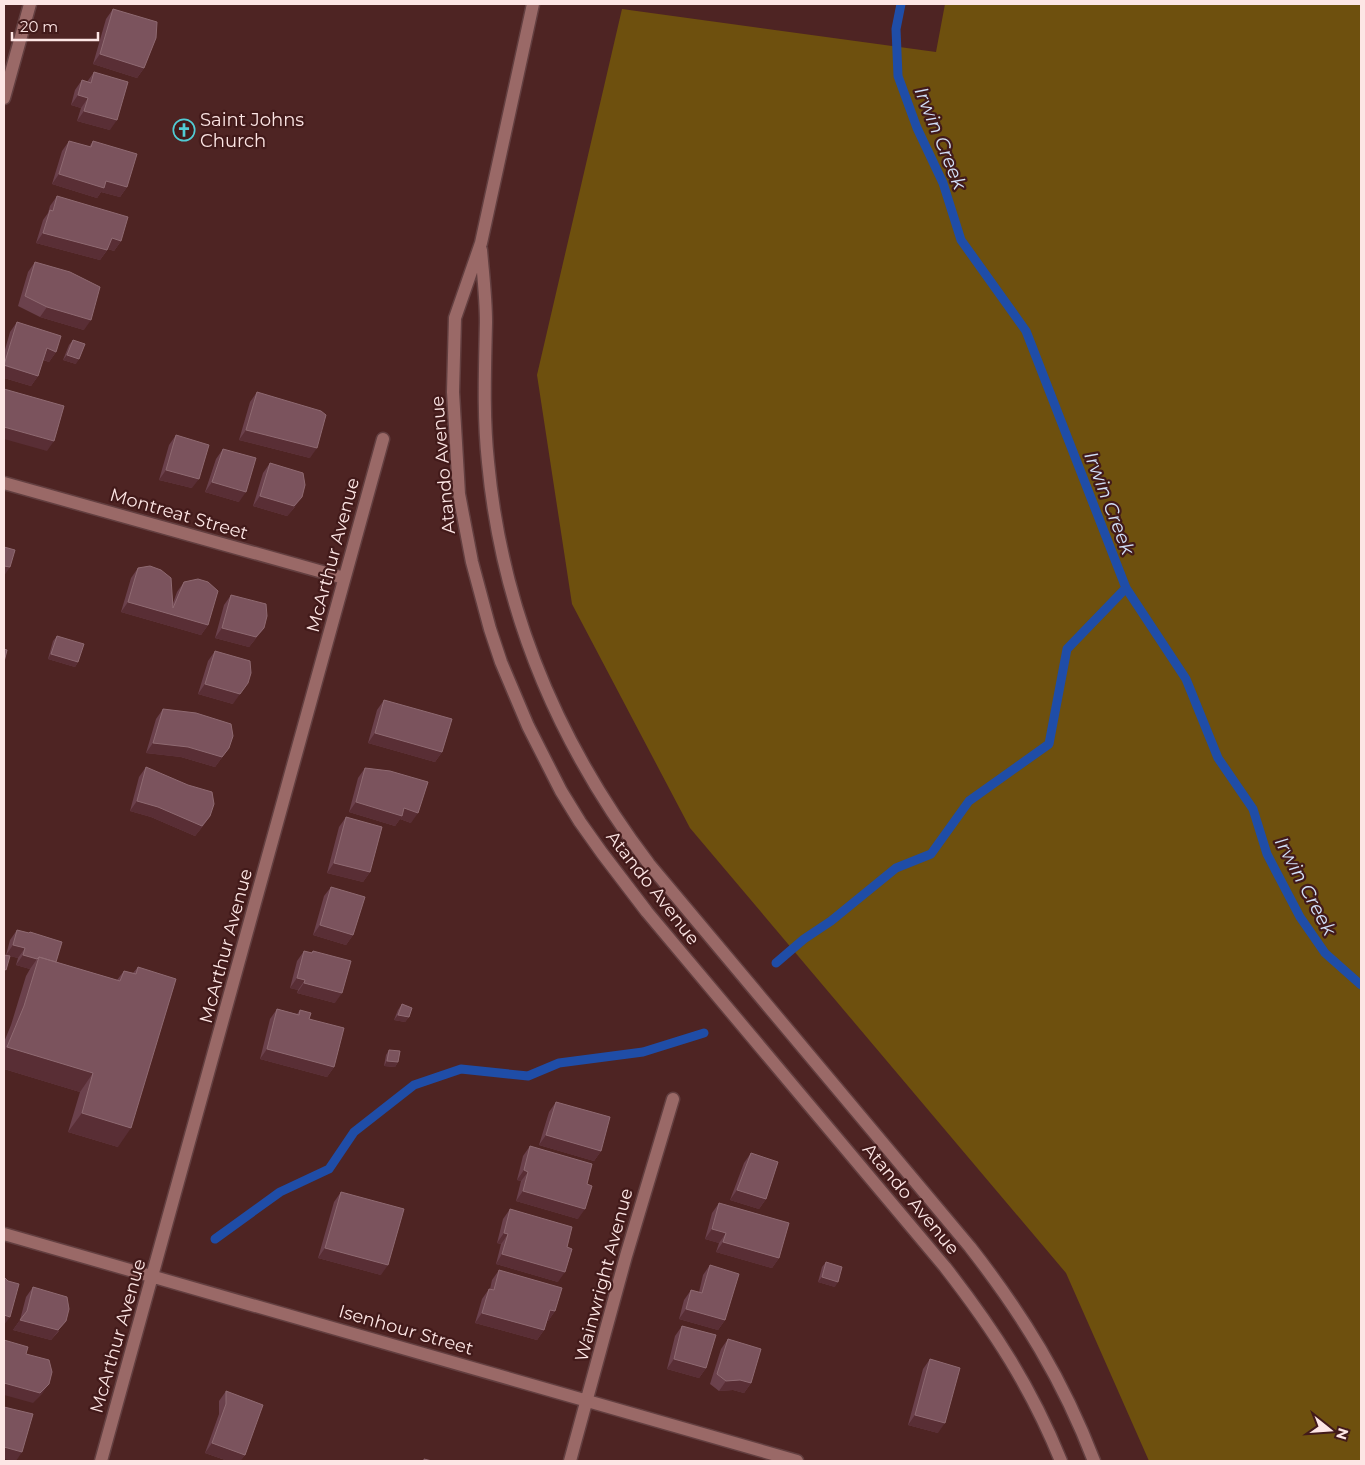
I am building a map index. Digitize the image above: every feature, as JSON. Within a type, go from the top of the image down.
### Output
[{"type":"main road","points":[[4,98],[30,4]]},
{"type":"main road","name":"Atando Avenue","points":[[533,4],[481,242],[455,318],[453,392],[457,470],[465,529],[480,595],[501,662],[543,758],[580,822],[624,883],[945,1267],[984,1318],[1002,1344],[1034,1400],[1061,1461]]},
{"type":"main road","name":"Atando Avenue","points":[[481,242],[486,321],[485,424],[490,490],[496,524],[510,587],[528,643],[571,744],[606,805],[649,864],[990,1272],[1028,1327],[1062,1386],[1077,1417],[1094,1461]]},
{"type":"main road","name":"McArthur Avenue","points":[[101,1461],[154,1276],[383,439]]},
{"type":"main road","name":"Montreat Street","points":[[4,483],[344,578]]},
{"type":"main road","name":"Wainwright Avenue","points":[[570,1461],[626,1256],[673,1099]]},
{"type":"main road","name":"Isenhour Street","points":[[4,1234],[797,1461]]},
{"type":"shaded area","points":[[945,4],[1361,4],[1361,1461],[1149,1461],[1066,1273],[690,828],[572,604],[537,375],[622,9],[936,52]]},
{"type":"building","points":[[113,9],[157,22],[156,38],[144,68],[100,54]]},
{"type":"building","points":[[94,72],[128,82],[117,120],[84,111],[88,98],[78,95],[82,80],[91,83]]},
{"type":"building","points":[[69,141],[91,147],[93,141],[137,154],[127,187],[106,181],[104,188],[59,174]]},
{"type":"building","points":[[57,196],[128,217],[121,241],[112,238],[107,250],[43,233],[50,210],[53,211]]},
{"type":"building","points":[[35,262],[70,272],[100,287],[91,320],[47,307],[25,296]]},
{"type":"building","points":[[17,322],[61,336],[56,352],[47,348],[38,376],[4,365]]},
{"type":"building","points":[[73,340],[85,344],[79,359],[67,355]]},
{"type":"building","points":[[4,389],[64,406],[54,441],[4,427]]},
{"type":"building","points":[[257,392],[321,411],[326,415],[317,448],[246,430]]},
{"type":"building","points":[[176,435],[209,445],[199,479],[166,470]]},
{"type":"building","points":[[223,449],[256,458],[246,492],[212,482]]},
{"type":"building","points":[[270,463],[303,473],[305,485],[302,497],[294,506],[260,496]]},
{"type":"building","points":[[4,547],[15,550],[10,567],[4,566]]},
{"type":"building","points":[[150,566],[161,570],[171,578],[173,608],[184,582],[198,579],[208,582],[218,591],[208,625],[128,602],[138,568]]},
{"type":"building","points":[[231,595],[266,604],[267,616],[264,628],[256,637],[222,628]]},
{"type":"building","points":[[57,636],[84,644],[78,662],[51,654]]},
{"type":"building","points":[[4,649],[7,650],[4,662]]},
{"type":"building","points":[[215,651],[250,661],[251,673],[248,683],[240,694],[205,684]]},
{"type":"building","points":[[384,700],[452,719],[442,752],[375,733]]},
{"type":"building","points":[[163,709],[196,713],[231,724],[233,736],[229,748],[222,757],[188,747],[153,743]]},
{"type":"building","points":[[146,767],[188,785],[212,792],[214,804],[210,816],[202,826],[158,807],[137,801]]},
{"type":"building","points":[[365,768],[390,771],[428,782],[418,813],[404,808],[402,816],[356,802]]},
{"type":"building","points":[[346,817],[382,827],[370,872],[334,863]]},
{"type":"building","points":[[331,887],[365,897],[353,935],[320,925]]},
{"type":"building","points":[[17,930],[62,942],[56,962],[23,955],[25,948],[13,945]]},
{"type":"building","points":[[304,951],[312,953],[313,951],[351,961],[342,993],[304,983],[305,980],[297,978]]},
{"type":"building","points":[[4,955],[10,956],[6,970],[4,969]]},
{"type":"building","points":[[39,957],[120,981],[124,971],[136,974],[138,967],[176,979],[131,1128],[82,1113],[93,1073],[7,1047],[24,1006]]},
{"type":"building","points":[[402,1004],[412,1008],[409,1017],[398,1015]]},
{"type":"building","points":[[277,1009],[299,1015],[300,1010],[311,1013],[309,1019],[344,1028],[334,1067],[267,1049]]},
{"type":"building","points":[[389,1050],[400,1051],[398,1062],[387,1061]]},
{"type":"building","points":[[556,1102],[610,1117],[601,1151],[546,1135]]},
{"type":"building","points":[[530,1146],[592,1164],[587,1184],[592,1186],[585,1209],[523,1191],[528,1172],[524,1170]]},
{"type":"building","points":[[751,1153],[778,1162],[766,1199],[737,1190]]},
{"type":"building","points":[[341,1192],[404,1209],[388,1265],[325,1248]]},
{"type":"building","points":[[719,1203],[789,1223],[779,1258],[723,1242],[726,1233],[712,1229]]},
{"type":"building","points":[[510,1209],[572,1227],[567,1247],[572,1249],[565,1272],[502,1254],[508,1234],[504,1233]]},
{"type":"building","points":[[826,1262],[842,1267],[838,1282],[822,1277]]},
{"type":"building","points":[[710,1265],[739,1274],[725,1320],[686,1309],[691,1290],[702,1293]]},
{"type":"building","points":[[499,1270],[562,1288],[555,1311],[550,1310],[544,1330],[482,1313],[489,1289],[494,1290]]},
{"type":"building","points":[[4,1277],[8,1281],[19,1284],[10,1317],[4,1315]]},
{"type":"building","points":[[33,1287],[67,1297],[69,1309],[66,1321],[58,1330],[20,1320],[27,1311]]},
{"type":"building","points":[[682,1326],[716,1335],[706,1368],[674,1359]]},
{"type":"building","points":[[728,1339],[761,1349],[751,1383],[740,1380],[726,1381],[717,1374]]},
{"type":"building","points":[[4,1340],[28,1347],[26,1354],[49,1360],[52,1372],[49,1384],[40,1393],[4,1383]]},
{"type":"building","points":[[930,1359],[960,1368],[945,1423],[915,1415]]},
{"type":"building","points":[[226,1391],[263,1405],[245,1455],[212,1443],[226,1404]]},
{"type":"building","points":[[4,1407],[33,1414],[22,1452],[4,1447]]},
{"type":"waterway","name":"Irwin Creek","points":[[901,4],[896,29],[898,76],[917,128],[943,183],[961,240],[1026,331],[1126,588],[1186,679],[1218,758],[1253,809],[1267,854],[1300,917],[1325,953],[1361,985]]},
{"type":"waterway","points":[[776,963],[896,868],[931,854],[969,801],[1049,744],[1067,649],[1126,588]]},
{"type":"waterway","points":[[215,1239],[280,1192],[329,1169],[354,1132],[414,1085],[461,1069],[528,1076],[559,1063],[643,1052],[704,1033]]},
{"type":"place","name":"Saint Johns Church","points":[[184,130]]}]
